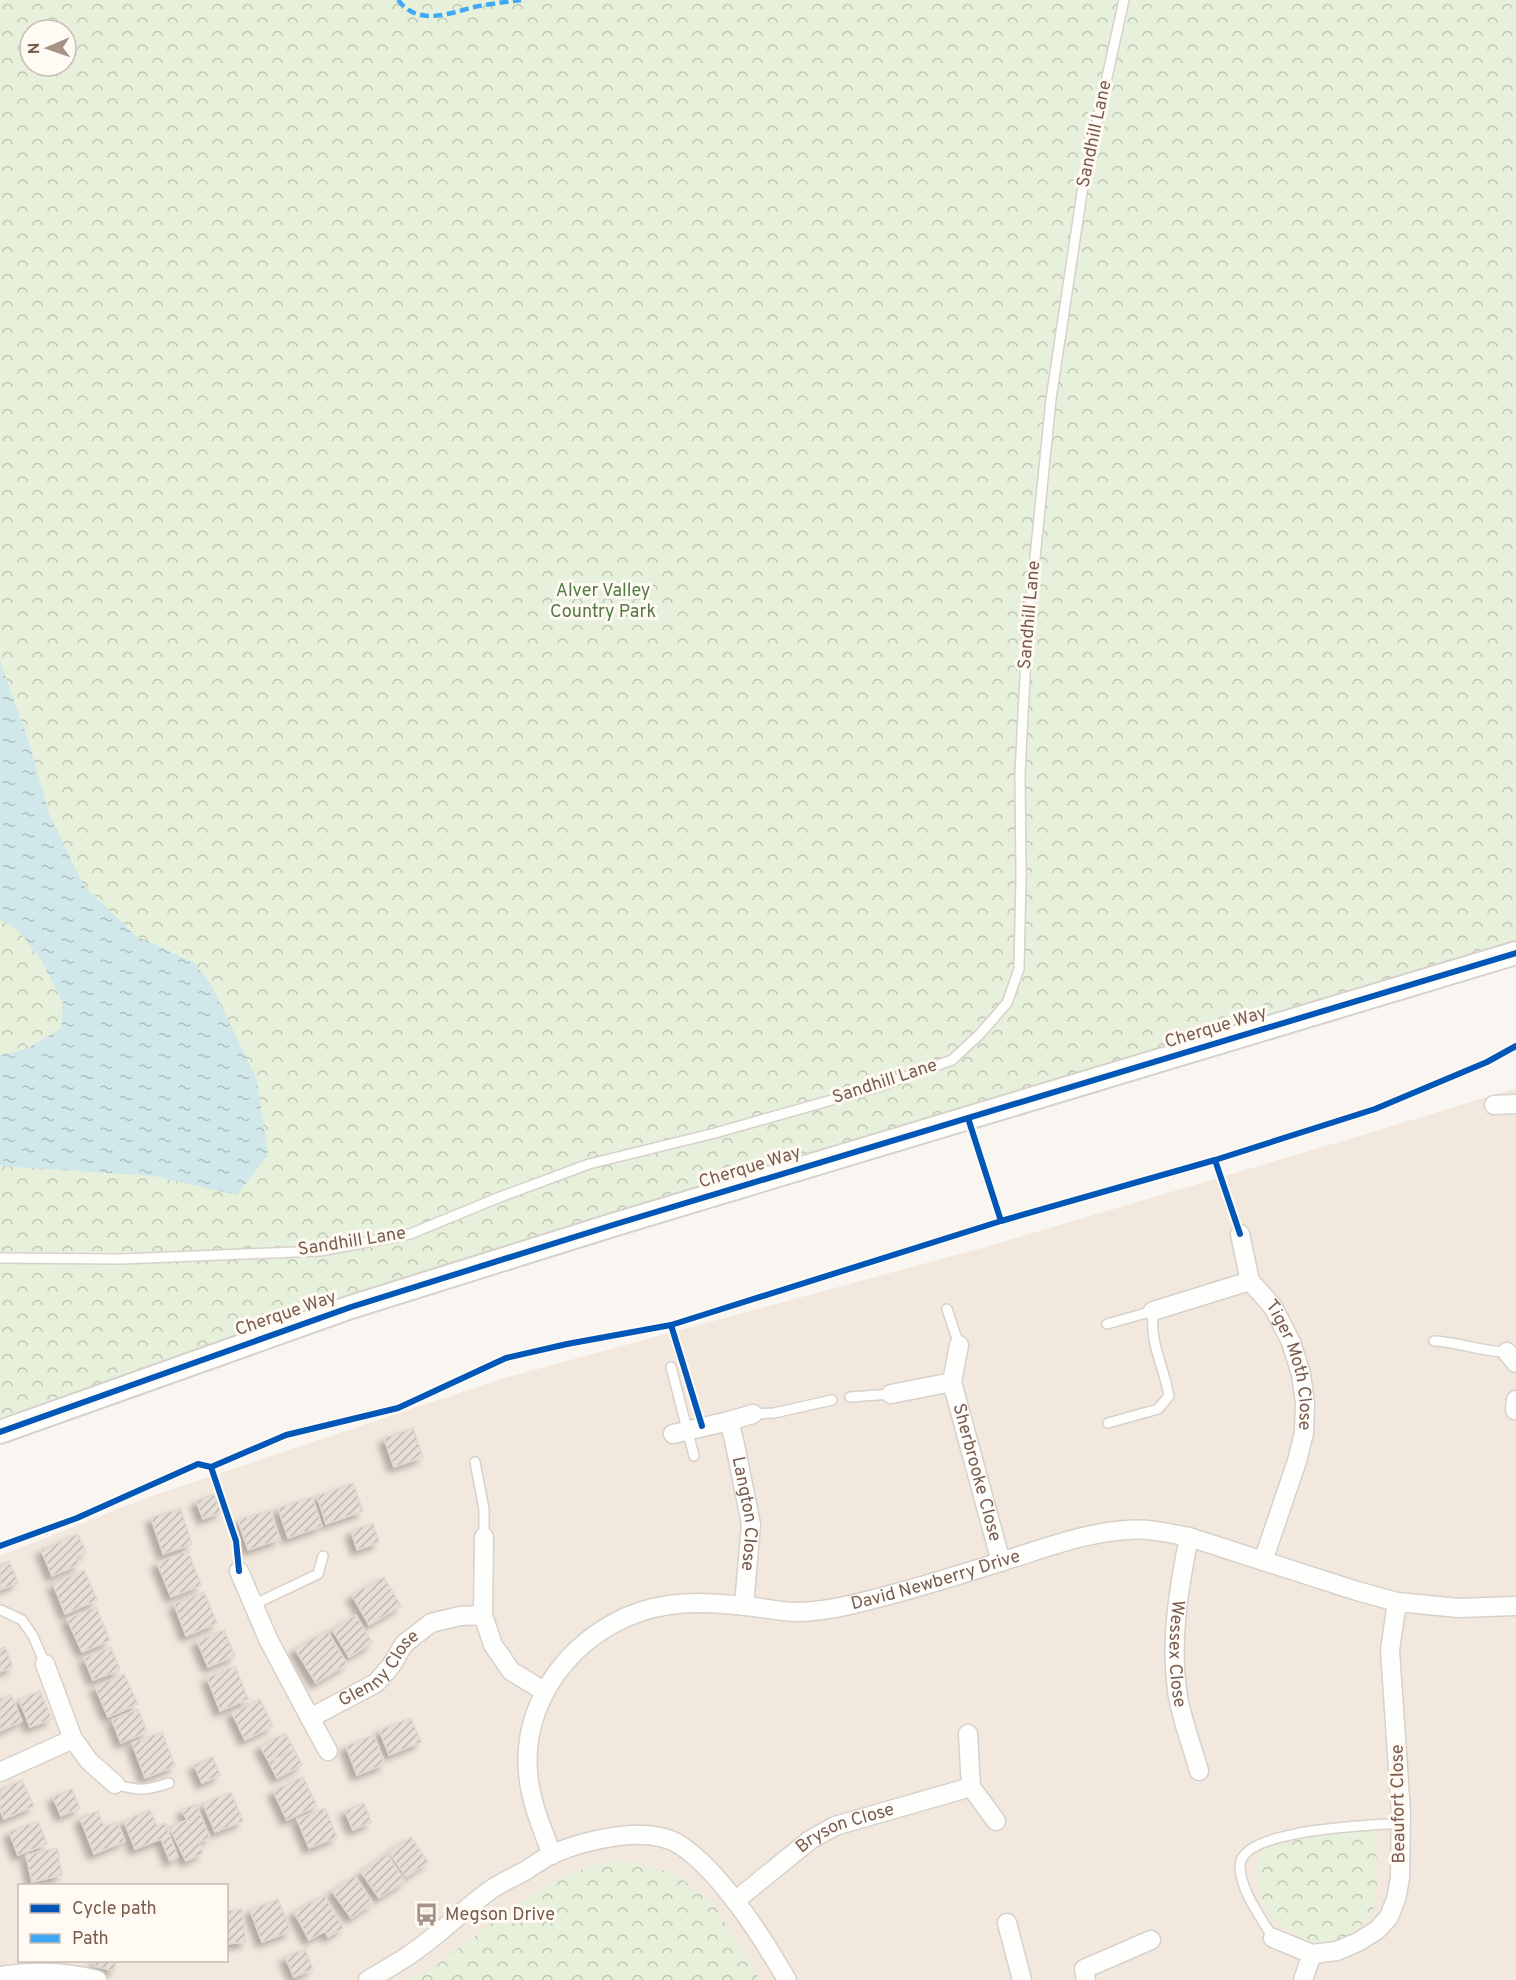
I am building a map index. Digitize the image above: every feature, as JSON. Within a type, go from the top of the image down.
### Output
[{"type":"street","name":"Cherque Way","points":[[0,1432],[351,1307],[1516,953]]},
{"type":"street","points":[[1494,1105],[1516,1104]]},
{"type":"street","name":"Tiger Moth Close","points":[[1240,1234],[1250,1281],[1273,1307],[1291,1342],[1301,1374],[1305,1403],[1304,1433],[1297,1461],[1263,1561]]},
{"type":"street","name":"Tiger Moth Close","points":[[1153,1311],[1250,1281]]},
{"type":"street","name":"Sherbrooke Close","points":[[959,1345],[952,1382],[1001,1562]]},
{"type":"street","name":"Sherbrooke Close","points":[[891,1394],[952,1382]]},
{"type":"street","points":[[1515,1410],[1516,1400]]},
{"type":"street","points":[[680,1432],[753,1414]]},
{"type":"street","name":"Langton Close","points":[[729,1421],[751,1524],[744,1606]]},
{"type":"street","name":"David Newberry Drive","points":[[552,1855],[532,1800],[528,1772],[529,1738],[544,1690],[562,1664],[583,1644],[626,1617],[670,1605],[715,1603],[793,1612],[816,1611],[850,1605],[1073,1539],[1128,1530],[1189,1537],[1397,1602],[1459,1608],[1516,1606]]},
{"type":"street","points":[[484,1537],[483,1615],[493,1646],[512,1671],[544,1690]]},
{"type":"street","name":"Wessex Close","points":[[1189,1537],[1177,1596],[1174,1652],[1177,1691],[1199,1771]]},
{"type":"street","points":[[239,1571],[268,1639],[328,1751]]},
{"type":"street","name":"Beaufort Close","points":[[1312,1954],[1337,1951],[1377,1930],[1389,1917],[1396,1899],[1400,1878],[1401,1823],[1398,1741],[1390,1650],[1397,1602]]},
{"type":"street","name":"Glenny Close","points":[[310,1718],[376,1683],[391,1666],[404,1644],[431,1623],[460,1616],[483,1615]]},
{"type":"street","points":[[45,1664],[73,1739],[89,1761],[115,1784]]},
{"type":"street","points":[[968,1734],[971,1787],[996,1821]]},
{"type":"street","points":[[0,1772],[73,1739]]},
{"type":"street","name":"Bryson Close","points":[[735,1901],[810,1840],[835,1826],[971,1787]]},
{"type":"street","points":[[368,1980],[420,1947],[489,1891],[552,1855],[607,1838],[638,1834],[657,1835],[678,1844],[699,1859],[735,1901],[787,1980]]},
{"type":"street","points":[[1007,1923],[1022,1980]]},
{"type":"street","points":[[1273,1938],[1312,1954],[1303,1980]]},
{"type":"street","points":[[1086,1980],[1084,1969],[1151,1940]]},
{"type":"street","points":[[1,1970],[83,1976],[97,1980]]},
{"type":"lane","name":"Sandhill Lane","points":[[0,1258],[120,1259],[320,1251],[411,1234],[500,1197],[589,1164],[715,1133],[878,1087],[952,1060],[980,1034],[1007,1003],[1019,969],[1020,773],[1026,659],[1052,399],[1083,186],[1124,0]]},
{"type":"lane","points":[[947,1309],[959,1345]]},
{"type":"lane","points":[[1107,1324],[1153,1311],[1151,1329],[1169,1396],[1158,1409],[1108,1423]]},
{"type":"lane","points":[[1434,1341],[1453,1341],[1511,1358]]},
{"type":"lane","points":[[671,1367],[680,1432],[694,1456]]},
{"type":"lane","name":"Sherbrooke Close","points":[[850,1397],[891,1394]]},
{"type":"lane","points":[[753,1414],[774,1413],[832,1400]]},
{"type":"lane","points":[[475,1462],[484,1509],[484,1537]]},
{"type":"lane","points":[[253,1605],[318,1574],[323,1556]]},
{"type":"lane","points":[[1,1610],[22,1620],[33,1636],[45,1664]]},
{"type":"lane","points":[[115,1784],[135,1790],[169,1783]]},
{"type":"lane","points":[[1273,1938],[1242,1884],[1239,1865],[1243,1855],[1255,1846],[1290,1834],[1401,1823]]},
{"type":"shaded area","points":[[1516,1088],[1516,1980],[0,1980],[0,1556],[146,1498],[504,1378],[982,1248]]},
{"type":"green space","name":"Alver Valley Country Park","points":[[0,0],[1516,0],[1516,953],[147,1378],[0,1418]]},
{"type":"green space","points":[[1376,1830],[1377,1887],[1374,1907],[1362,1925],[1338,1942],[1309,1943],[1278,1924],[1262,1902],[1255,1867],[1265,1848],[1318,1835]]},
{"type":"green space","points":[[618,1859],[675,1874],[714,1905],[760,1980],[406,1980],[430,1970],[505,1913],[565,1874]]},
{"type":"water","points":[[0,661],[28,739],[50,817],[84,886],[136,936],[194,963],[211,984],[257,1080],[268,1155],[237,1195],[154,1176],[0,1166],[0,1055],[27,1049],[61,1028],[63,1003],[40,958],[18,930],[0,920]]},
{"type":"building","points":[[413,1428],[423,1457],[394,1467],[384,1438]]},
{"type":"building","points":[[353,1483],[363,1511],[326,1524],[317,1496]]},
{"type":"building","points":[[214,1494],[221,1512],[203,1519],[196,1501]]},
{"type":"building","points":[[312,1497],[322,1526],[288,1538],[278,1508]]},
{"type":"building","points":[[180,1508],[192,1544],[163,1554],[151,1518]]},
{"type":"building","points":[[270,1510],[280,1539],[248,1550],[238,1520]]},
{"type":"building","points":[[373,1523],[379,1542],[357,1550],[351,1531]]},
{"type":"building","points":[[78,1534],[86,1552],[76,1557],[79,1564],[52,1576],[41,1550]]},
{"type":"building","points":[[188,1551],[201,1585],[171,1597],[157,1563]]},
{"type":"building","points":[[9,1561],[18,1582],[0,1590],[0,1565]]},
{"type":"building","points":[[84,1570],[97,1600],[65,1614],[53,1584]]},
{"type":"building","points":[[384,1577],[401,1606],[369,1625],[352,1595]]},
{"type":"building","points":[[204,1592],[217,1623],[186,1636],[174,1604]]},
{"type":"building","points":[[96,1607],[110,1640],[82,1652],[67,1619]]},
{"type":"building","points":[[356,1615],[372,1643],[349,1657],[332,1629]]},
{"type":"building","points":[[224,1630],[235,1656],[208,1667],[197,1641]]},
{"type":"building","points":[[327,1630],[347,1664],[316,1683],[295,1649]]},
{"type":"building","points":[[5,1647],[13,1667],[0,1672],[0,1649]]},
{"type":"building","points":[[111,1647],[120,1670],[93,1680],[84,1658]]},
{"type":"building","points":[[235,1666],[248,1699],[220,1711],[207,1678]]},
{"type":"building","points":[[124,1674],[138,1704],[108,1717],[95,1687]]},
{"type":"building","points":[[40,1691],[52,1719],[30,1727],[19,1700]]},
{"type":"building","points":[[11,1695],[22,1721],[0,1731],[0,1699]]},
{"type":"building","points":[[260,1699],[273,1726],[245,1740],[232,1713]]},
{"type":"building","points":[[138,1709],[147,1732],[121,1743],[112,1720]]},
{"type":"building","points":[[411,1718],[421,1742],[389,1755],[379,1730]]},
{"type":"building","points":[[162,1732],[175,1766],[145,1778],[132,1743]]},
{"type":"building","points":[[285,1733],[294,1749],[269,1762],[260,1746]]},
{"type":"building","points":[[374,1735],[385,1764],[357,1775],[346,1746]]},
{"type":"building","points":[[294,1749],[302,1765],[277,1778],[269,1762]]},
{"type":"building","points":[[213,1757],[220,1775],[202,1783],[194,1765]]},
{"type":"building","points":[[303,1777],[317,1806],[287,1820],[273,1791]]},
{"type":"building","points":[[22,1780],[34,1806],[4,1819],[0,1810],[0,1790]]},
{"type":"building","points":[[72,1789],[80,1808],[61,1816],[53,1797]]},
{"type":"building","points":[[231,1792],[243,1821],[215,1832],[203,1804]]},
{"type":"building","points":[[364,1803],[371,1822],[353,1830],[345,1811]]},
{"type":"building","points":[[196,1804],[210,1838],[199,1842],[203,1853],[186,1861],[169,1827],[187,1820],[182,1810]]},
{"type":"building","points":[[325,1808],[337,1837],[309,1848],[297,1819]]},
{"type":"building","points":[[150,1810],[157,1826],[165,1823],[178,1857],[170,1861],[161,1839],[135,1849],[124,1821]]},
{"type":"building","points":[[98,1811],[104,1827],[117,1822],[125,1841],[94,1854],[80,1818]]},
{"type":"building","points":[[38,1821],[47,1844],[18,1855],[9,1832]]},
{"type":"building","points":[[411,1837],[428,1862],[406,1877],[389,1852]]},
{"type":"building","points":[[57,1848],[62,1875],[32,1882],[26,1855]]},
{"type":"building","points":[[387,1854],[405,1881],[379,1898],[361,1872]]},
{"type":"building","points":[[355,1876],[373,1903],[351,1918],[332,1891]]},
{"type":"building","points":[[324,1895],[343,1928],[328,1937],[325,1931],[309,1940],[294,1912]]},
{"type":"building","points":[[278,1899],[291,1931],[262,1942],[250,1910]]},
{"type":"building","points":[[242,1909],[246,1942],[228,1944],[228,1911]]},
{"type":"building","points":[[305,1949],[313,1969],[294,1977],[285,1957]]},
{"type":"building","points":[[95,1962],[116,1962],[114,1971],[94,1966]]},
{"type":"marked path","points":[[398,0],[415,13],[433,16],[521,0]]},
{"type":"cycle path","points":[[0,1432],[351,1307],[616,1224],[1516,953]]},
{"type":"cycle path","points":[[0,1546],[77,1518],[198,1464],[211,1467],[286,1435],[398,1408],[506,1358],[671,1325],[1001,1221],[1215,1160],[1375,1109],[1487,1062],[1516,1046]]},
{"type":"cycle path","points":[[968,1118],[1001,1221]]},
{"type":"cycle path","points":[[1215,1160],[1240,1234]]},
{"type":"cycle path","points":[[671,1325],[702,1426]]},
{"type":"cycle path","points":[[211,1467],[236,1541],[239,1571]]},
{"type":"place","name":"Megson Drive","points":[[427,1915]]}]
